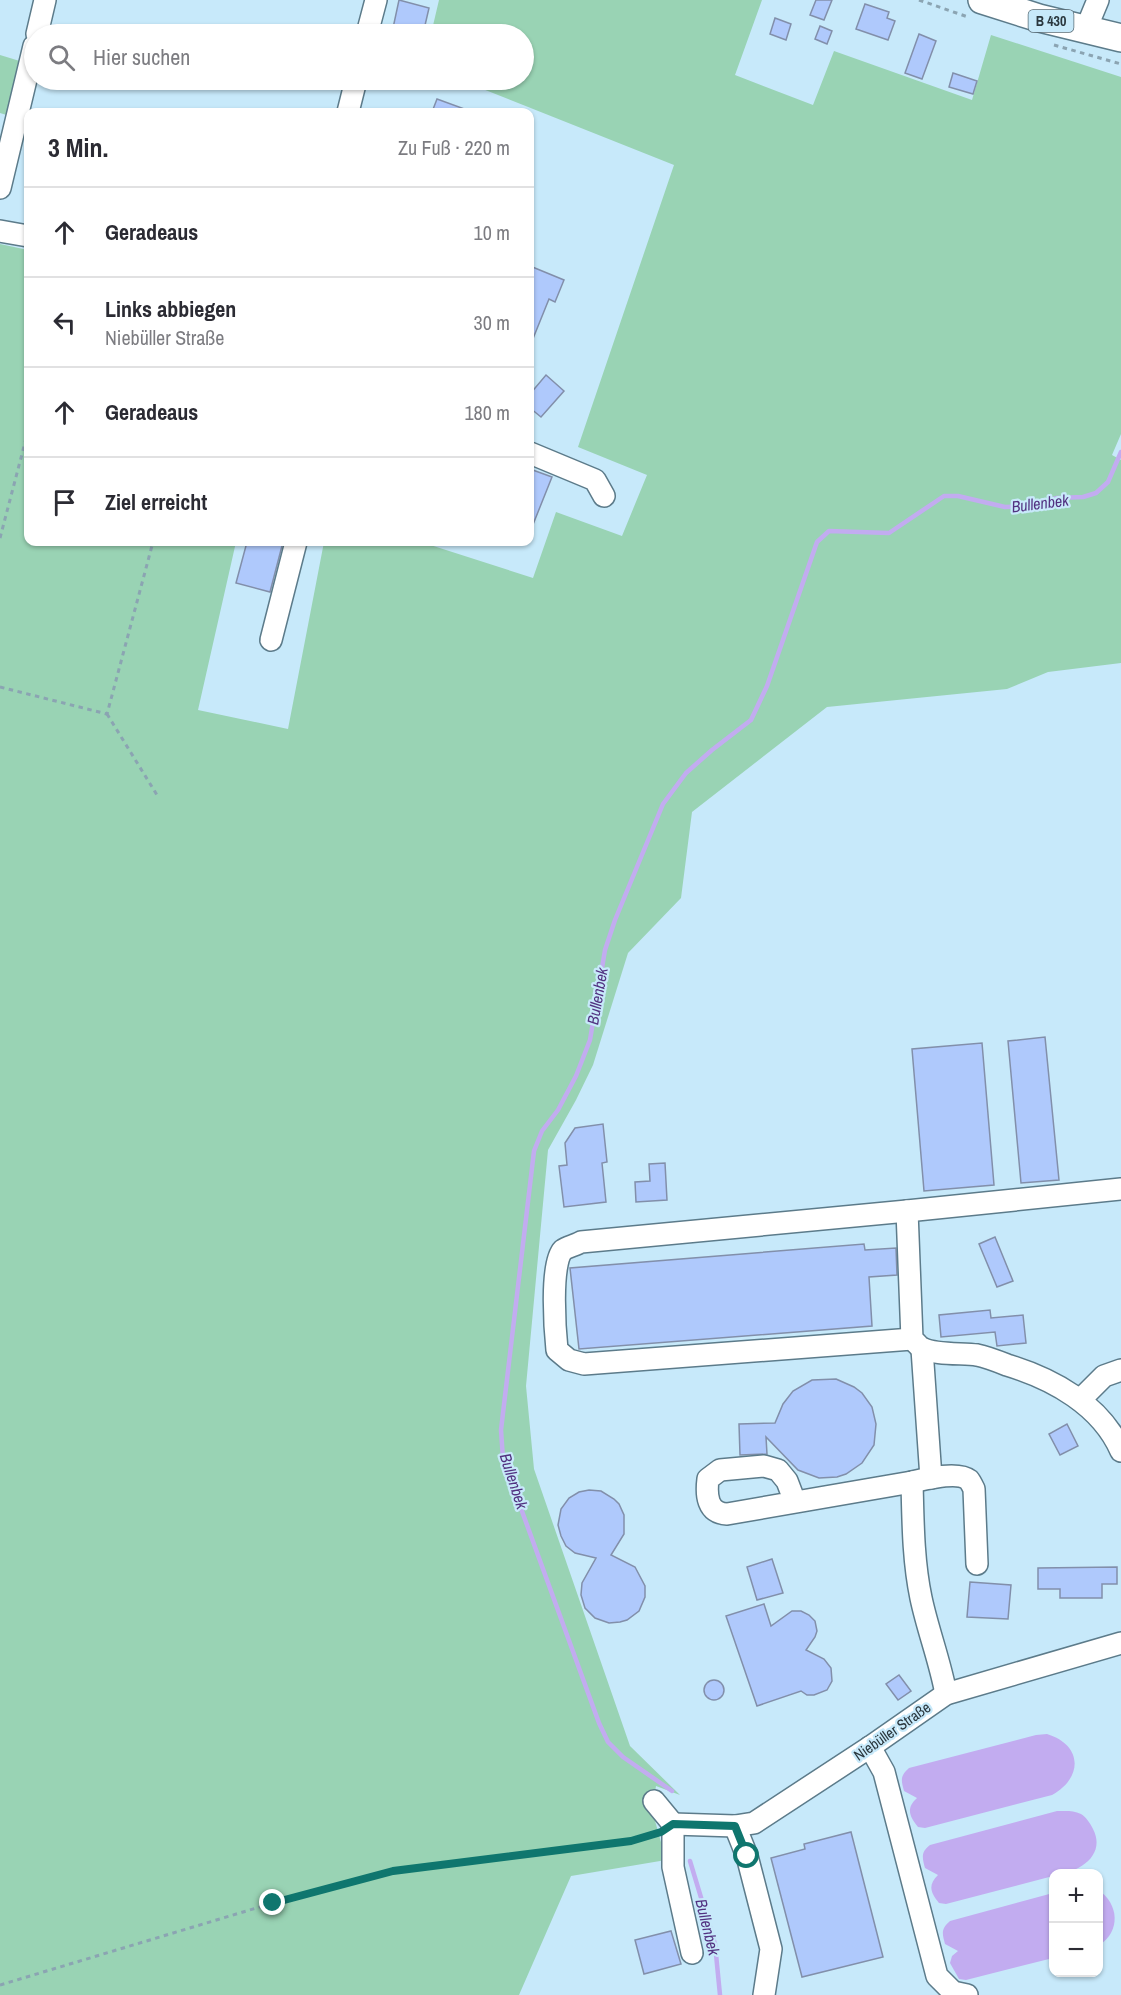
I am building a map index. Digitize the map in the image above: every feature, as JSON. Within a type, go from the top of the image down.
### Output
[{"type":"main road","name":"B 430","points":[[982,0],[1039,18],[1121,38]]},
{"type":"street","points":[[39,24],[45,0]]},
{"type":"street","points":[[370,24],[376,0]]},
{"type":"street","points":[[1086,29],[1098,0]]},
{"type":"street","points":[[0,188],[24,88]]},
{"type":"street","points":[[349,108],[354,90]]},
{"type":"street","points":[[0,231],[24,235]]},
{"type":"street","points":[[534,455],[595,480],[604,496]]},
{"type":"street","points":[[271,640],[295,546]]},
{"type":"street","points":[[1121,1189],[581,1242],[564,1250],[556,1262],[554,1327],[557,1350],[569,1360],[584,1364],[917,1344],[979,1355],[1027,1371],[1056,1384],[1080,1400],[1110,1430],[1121,1450]]},
{"type":"street","points":[[907,1211],[917,1344],[922,1480],[914,1543],[921,1598],[946,1694]]},
{"type":"street","points":[[1080,1400],[1104,1376],[1121,1370]]},
{"type":"street","points":[[795,1502],[922,1480],[959,1476],[970,1481],[974,1489],[977,1564]]},
{"type":"street","name":"Niebüller Straße","points":[[673,1824],[735,1826],[754,1823],[946,1694],[1121,1642]]},
{"type":"street","points":[[870,1747],[884,1772],[936,1976],[953,1992],[967,1995]]},
{"type":"street","points":[[654,1801],[673,1824],[674,1867],[692,1953]]},
{"type":"street","points":[[735,1826],[747,1856],[771,1949],[764,1995]]},
{"type":"path","points":[[0,538],[24,446]]},
{"type":"path","points":[[107,714],[152,546]]},
{"type":"path","points":[[0,687],[107,714],[157,795]]},
{"type":"path","points":[[0,1984],[273,1903],[393,1871],[631,1841],[661,1832],[673,1824]]},
{"type":"green space","points":[[439,0],[762,0],[735,75],[813,105],[834,51],[972,100],[991,35],[1121,77],[1121,434],[1112,455],[1121,460],[1121,663],[1048,672],[1007,689],[827,707],[692,812],[681,898],[628,953],[593,1065],[548,1150],[526,1386],[534,1469],[630,1746],[680,1795],[656,1786],[652,1810],[666,1860],[571,1876],[519,1995],[0,1995],[0,244],[24,249],[24,546],[235,546],[198,710],[288,729],[323,546],[433,546],[533,578],[556,512],[622,536],[647,475],[578,447],[674,165],[485,90],[534,90],[534,24],[433,24]]},
{"type":"green space","points":[[0,55],[23,62],[10,116],[0,113]]},
{"type":"shaded area","points":[[1047,1734],[1059,1739],[1067,1746],[1075,1762],[1074,1771],[1069,1780],[1052,1795],[925,1828],[918,1827],[915,1823],[910,1809],[917,1798],[904,1791],[902,1781],[904,1773],[909,1768]]},
{"type":"shaded area","points":[[1057,1811],[1081,1814],[1091,1825],[1096,1839],[1093,1855],[1076,1869],[1049,1869],[1049,1877],[946,1904],[939,1903],[932,1892],[932,1885],[938,1875],[925,1868],[924,1852],[930,1845]]},
{"type":"shaded area","points":[[1049,1894],[1049,1959],[966,1980],[959,1979],[950,1963],[952,1956],[958,1951],[945,1944],[943,1937],[945,1926],[950,1921]]},
{"type":"shaded area","points":[[1103,1894],[1110,1902],[1115,1918],[1111,1933],[1103,1942]]},
{"type":"building","points":[[399,0],[429,8],[425,24],[394,24]]},
{"type":"building","points":[[816,0],[832,0],[824,20],[810,15]]},
{"type":"building","points":[[865,4],[889,12],[887,18],[895,21],[888,40],[856,29]]},
{"type":"building","points":[[775,18],[791,24],[786,40],[770,34]]},
{"type":"building","points":[[820,26],[832,31],[827,44],[815,39]]},
{"type":"building","points":[[919,34],[936,41],[922,79],[905,73]]},
{"type":"building","points":[[953,73],[977,81],[973,94],[949,87]]},
{"type":"building","points":[[437,99],[462,108],[434,108]]},
{"type":"building","points":[[534,268],[564,280],[555,302],[549,299],[534,336]]},
{"type":"building","points":[[546,375],[564,391],[541,417],[534,411],[534,389]]},
{"type":"building","points":[[534,470],[552,477],[534,522]]},
{"type":"building","points":[[246,546],[282,546],[270,592],[236,583]]},
{"type":"building","points":[[1045,1037],[1059,1180],[1021,1183],[1008,1041]]},
{"type":"building","points":[[982,1043],[994,1185],[924,1191],[912,1049]]},
{"type":"building","points":[[603,1124],[607,1162],[602,1163],[606,1202],[564,1207],[559,1166],[567,1165],[565,1143],[575,1128]]},
{"type":"building","points":[[665,1163],[667,1200],[636,1202],[635,1182],[650,1181],[649,1164]]},
{"type":"building","points":[[995,1237],[1013,1281],[997,1287],[979,1244]]},
{"type":"building","points":[[864,1244],[865,1250],[896,1248],[897,1275],[869,1277],[872,1326],[579,1349],[570,1268]]},
{"type":"building","points":[[990,1310],[991,1318],[1023,1315],[1026,1343],[997,1346],[995,1332],[941,1337],[939,1315]]},
{"type":"building","points":[[836,1379],[862,1393],[872,1407],[876,1424],[874,1445],[862,1463],[846,1474],[819,1478],[798,1470],[766,1437],[767,1454],[740,1455],[739,1424],[775,1423],[783,1404],[793,1391],[812,1380]]},
{"type":"building","points":[[1067,1424],[1078,1446],[1060,1455],[1049,1434]]},
{"type":"building","points":[[601,1491],[619,1504],[624,1515],[624,1534],[611,1555],[635,1567],[645,1586],[645,1597],[639,1611],[620,1622],[609,1623],[595,1618],[585,1608],[581,1595],[582,1583],[596,1558],[575,1553],[566,1546],[558,1525],[561,1509],[569,1498],[579,1492]]},
{"type":"building","points":[[772,1559],[783,1593],[757,1600],[747,1567]]},
{"type":"building","points":[[1117,1567],[1117,1584],[1102,1584],[1102,1598],[1060,1598],[1060,1589],[1038,1589],[1038,1568]]},
{"type":"building","points":[[970,1582],[1011,1585],[1008,1619],[967,1617]]},
{"type":"building","points":[[764,1604],[771,1626],[792,1611],[801,1611],[815,1621],[817,1631],[806,1650],[824,1659],[831,1668],[832,1681],[827,1690],[814,1695],[807,1695],[801,1691],[757,1706],[726,1616]]},
{"type":"building","points":[[899,1675],[911,1691],[898,1700],[886,1684]]},
{"type":"building","points":[[714,1680],[721,1683],[724,1690],[721,1697],[714,1700],[707,1697],[704,1690],[707,1683]]},
{"type":"building","points":[[851,1832],[883,1957],[802,1977],[771,1858],[805,1849],[804,1844]]},
{"type":"building","points":[[671,1931],[681,1964],[644,1974],[635,1940]]},
{"type":"waterway","name":"Bullenbek","points":[[672,1791],[623,1757],[608,1742],[599,1723],[503,1459],[501,1430],[534,1151],[542,1131],[558,1110],[576,1076],[590,1040],[605,950],[663,804],[686,773],[751,720],[767,686],[817,542],[829,531],[889,533],[944,496],[958,496],[1005,507],[1028,506],[1057,498],[1083,497],[1096,493],[1108,482],[1121,452]]},
{"type":"waterway","name":"Bullenbek","points":[[690,1861],[715,1944],[720,1995]]},
{"type":"route","points":[[273,1903],[393,1871],[631,1841],[661,1832],[673,1824],[735,1826],[747,1856]]}]
